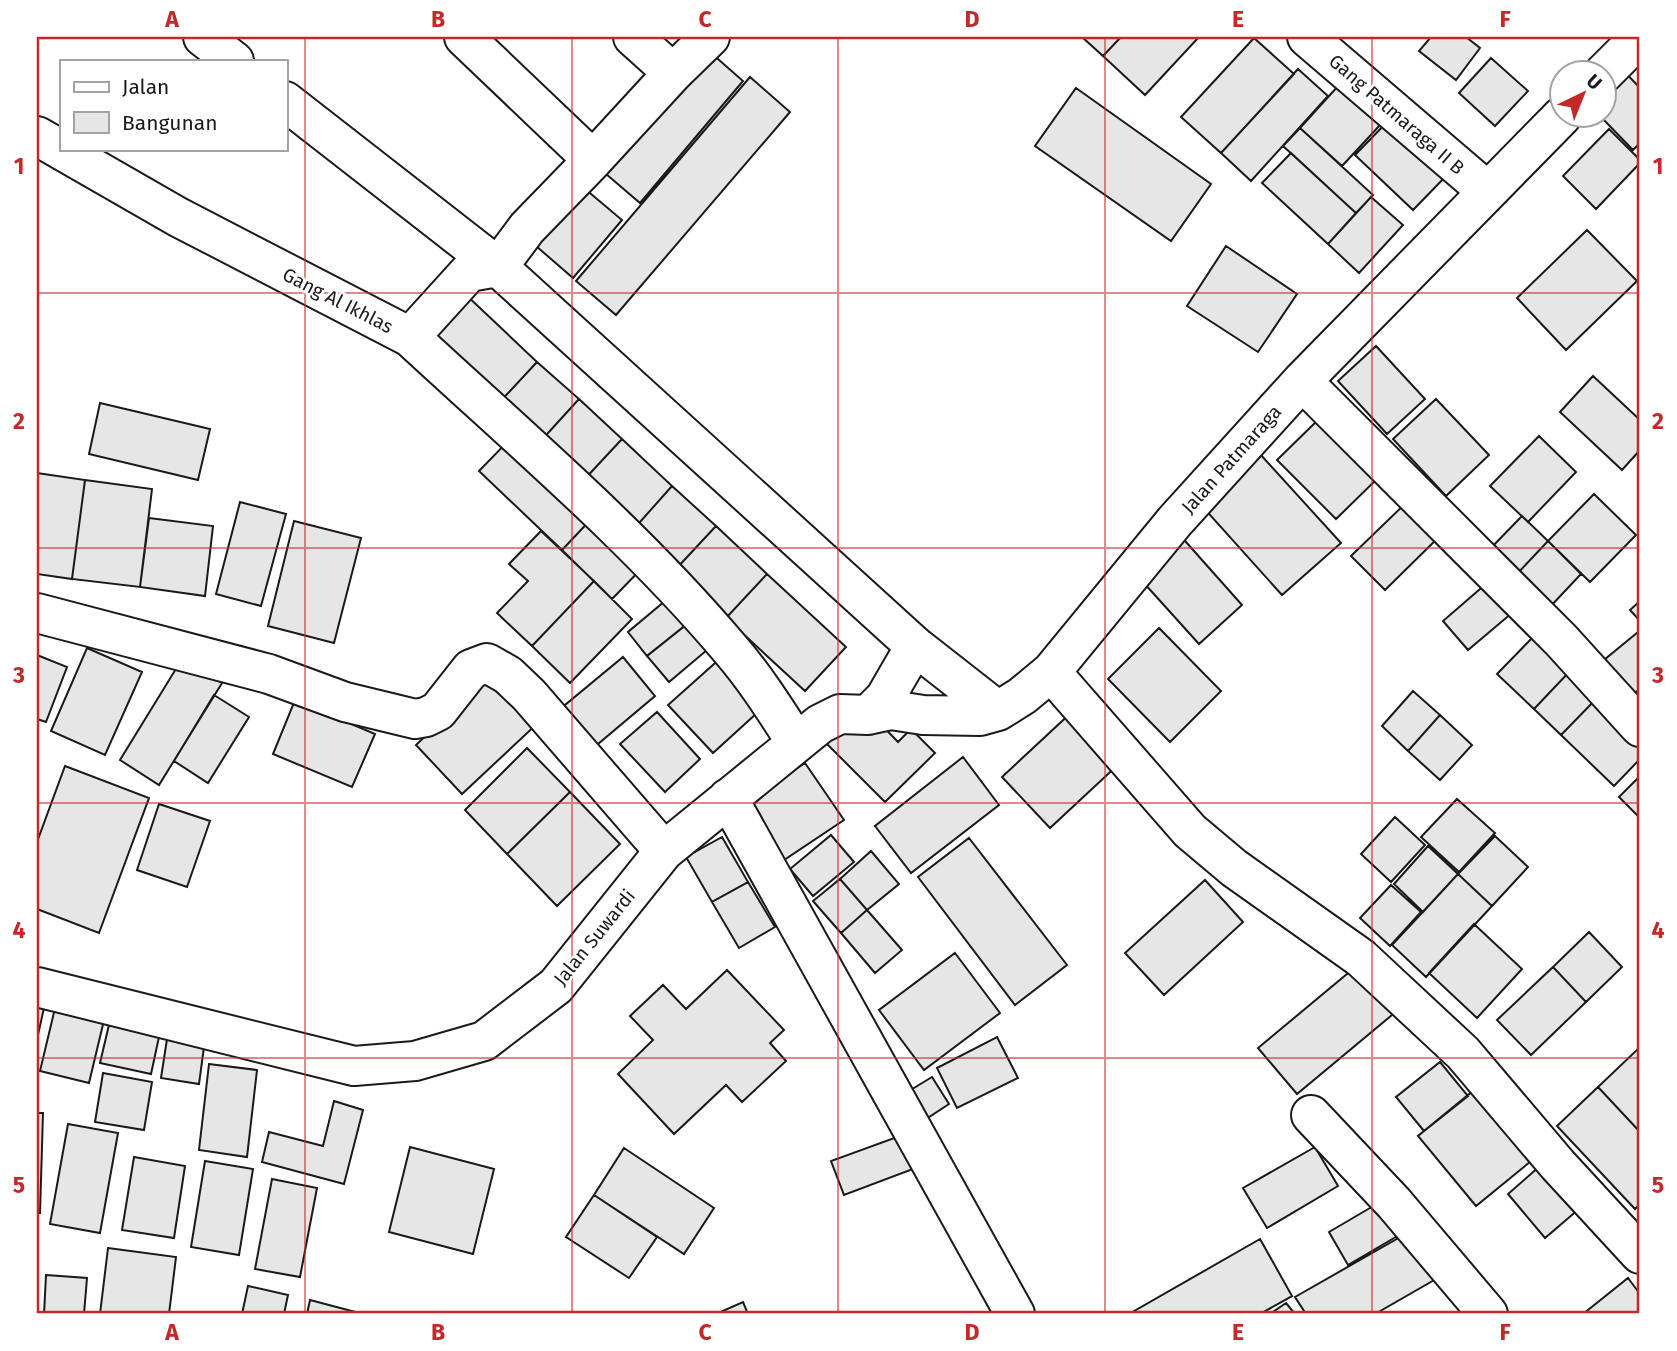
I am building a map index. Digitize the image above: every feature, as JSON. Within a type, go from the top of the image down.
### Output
[{"type":"street","points":[[202,37],[233,60]]},
{"type":"street","points":[[464,37],[593,160]]},
{"type":"street","points":[[633,37],[673,73]]},
{"type":"street","points":[[498,267],[527,228],[710,37]]},
{"type":"street","name":"Gang Patmaraga II B","points":[[1307,37],[1487,191]]},
{"type":"street","points":[[287,103],[498,267],[915,646],[998,711]]},
{"type":"street","name":"Jalan Patmaraga","points":[[868,715],[891,710],[923,715],[980,716],[998,711],[1022,696],[1051,672],[1175,520],[1302,381],[1548,130]]},
{"type":"street","name":"Gang Al Ikhlas","points":[[37,136],[60,149]]},
{"type":"street","name":"Gang Al Ikhlas","points":[[61,150],[178,217],[410,337],[469,272],[498,267]]},
{"type":"street","points":[[410,337],[633,543],[731,650],[757,682],[796,742]]},
{"type":"street","points":[[1302,381],[1541,621],[1640,727]]},
{"type":"street","points":[[37,612],[269,674],[345,702],[415,719],[438,711],[471,669],[487,663],[508,675],[529,695],[664,851]]},
{"type":"street","points":[[868,715],[891,690],[915,646]]},
{"type":"street","points":[[1051,672],[1189,831],[1234,869],[1361,958],[1463,1053],[1558,1165],[1640,1254]]},
{"type":"street","name":"Jalan Suwardi","points":[[37,987],[354,1066],[415,1061],[484,1041],[556,986],[664,851],[820,724],[840,714],[868,715]]},
{"type":"street","points":[[728,799],[1015,1314]]},
{"type":"street","points":[[1311,1115],[1394,1203],[1488,1314]]},
{"type":"building","points":[[1082,37],[1121,37],[1103,56]]},
{"type":"building","points":[[1121,37],[1199,37],[1145,95],[1103,56]]},
{"type":"building","points":[[1431,37],[1466,37],[1480,48],[1456,80],[1419,51]]},
{"type":"building","points":[[1254,38],[1294,74],[1221,153],[1181,117]]},
{"type":"building","points":[[710,52],[743,81],[640,203],[606,174]]},
{"type":"building","points":[[1491,58],[1528,91],[1495,126],[1459,93]]},
{"type":"building","points":[[1621,68],[1640,88],[1640,143],[1633,150],[1614,130],[1618,130],[1618,71]]},
{"type":"building","points":[[1298,69],[1328,96],[1251,181],[1221,153]]},
{"type":"building","points":[[750,77],[790,112],[616,315],[576,281]]},
{"type":"building","points":[[1339,85],[1381,124],[1342,166],[1300,128]]},
{"type":"building","points":[[1076,88],[1211,184],[1171,241],[1035,146]]},
{"type":"building","points":[[1392,117],[1450,172],[1413,210],[1355,155]]},
{"type":"building","points":[[1300,128],[1373,195],[1356,213],[1283,146]]},
{"type":"building","points":[[1608,130],[1640,160],[1596,209],[1563,176]]},
{"type":"building","points":[[1291,153],[1356,213],[1328,244],[1262,183]]},
{"type":"building","points":[[584,188],[622,220],[573,278],[536,246]]},
{"type":"building","points":[[1371,197],[1403,225],[1359,273],[1328,244]]},
{"type":"building","points":[[1587,230],[1637,281],[1566,350],[1517,298]]},
{"type":"building","points":[[1226,246],[1297,294],[1258,352],[1187,306]]},
{"type":"building","points":[[463,292],[537,362],[497,405],[422,336]]},
{"type":"building","points":[[1376,346],[1425,399],[1387,434],[1338,381]]},
{"type":"building","points":[[537,362],[579,399],[538,444],[497,405]]},
{"type":"building","points":[[1593,376],[1640,420],[1640,450],[1622,470],[1560,412]]},
{"type":"building","points":[[579,399],[622,439],[581,483],[538,444]]},
{"type":"building","points":[[1436,399],[1489,455],[1446,496],[1393,439]]},
{"type":"building","points":[[100,403],[210,429],[198,480],[89,454]]},
{"type":"building","points":[[1321,417],[1379,477],[1336,519],[1277,460]]},
{"type":"building","points":[[514,435],[596,514],[562,550],[479,471]]},
{"type":"building","points":[[1539,436],[1576,472],[1528,522],[1490,486]]},
{"type":"building","points":[[622,439],[672,486],[632,531],[581,483]]},
{"type":"building","points":[[1260,454],[1341,543],[1282,595],[1202,506]]},
{"type":"building","points":[[37,473],[85,480],[72,579],[37,574]]},
{"type":"building","points":[[85,480],[152,489],[140,587],[72,579]]},
{"type":"building","points":[[672,486],[716,526],[675,570],[632,531]]},
{"type":"building","points":[[1594,494],[1636,535],[1590,582],[1548,541]]},
{"type":"building","points":[[1411,498],[1444,532],[1385,590],[1351,556]]},
{"type":"building","points":[[240,502],[286,514],[261,606],[216,594]]},
{"type":"building","points":[[596,514],[647,563],[612,599],[562,550]]},
{"type":"building","points":[[1522,516],[1548,541],[1516,575],[1489,550]]},
{"type":"building","points":[[149,518],[213,526],[205,596],[140,587]]},
{"type":"building","points":[[294,521],[361,538],[334,643],[268,626]]},
{"type":"building","points":[[716,526],[767,574],[726,618],[675,570]]},
{"type":"building","points":[[541,531],[594,581],[532,646],[497,613],[528,581],[509,564]]},
{"type":"building","points":[[1178,533],[1242,605],[1199,644],[1134,572]]},
{"type":"building","points":[[1548,541],[1581,574],[1549,608],[1516,575]]},
{"type":"building","points":[[767,574],[846,647],[805,691],[726,618]]},
{"type":"building","points":[[594,581],[632,619],[570,683],[532,646]]},
{"type":"building","points":[[1487,583],[1512,613],[1468,650],[1443,621]]},
{"type":"building","points":[[671,596],[692,620],[647,656],[628,632]]},
{"type":"building","points":[[1640,601],[1640,621],[1630,610]]},
{"type":"building","points":[[692,620],[713,645],[669,682],[647,656]]},
{"type":"building","points":[[1159,628],[1221,691],[1170,742],[1108,679]]},
{"type":"building","points":[[1638,632],[1640,689],[1632,695],[1604,660]]},
{"type":"building","points":[[1535,635],[1571,670],[1534,709],[1497,674]]},
{"type":"building","points":[[87,648],[142,672],[105,755],[51,731]]},
{"type":"building","points":[[37,655],[67,667],[46,722],[37,719]]},
{"type":"building","points":[[723,656],[767,704],[713,753],[668,705]]},
{"type":"building","points":[[623,657],[655,696],[592,749],[559,710]]},
{"type":"building","points":[[182,659],[222,683],[159,785],[120,760]]},
{"type":"building","points":[[1571,670],[1599,696],[1561,735],[1534,709]]},
{"type":"building","points":[[492,672],[539,722],[462,794],[416,745]]},
{"type":"building","points":[[1413,691],[1440,715],[1408,751],[1382,726]]},
{"type":"building","points":[[214,695],[249,717],[208,783],[174,761]]},
{"type":"building","points":[[1599,696],[1640,736],[1640,759],[1614,786],[1561,735]]},
{"type":"building","points":[[295,700],[375,734],[352,787],[273,754]]},
{"type":"building","points":[[1074,710],[1122,761],[1050,828],[1002,777]]},
{"type":"building","points":[[657,712],[700,759],[665,792],[620,744]]},
{"type":"building","points":[[1440,715],[1472,745],[1440,780],[1408,751]]},
{"type":"building","points":[[849,716],[875,718],[898,742],[911,729],[935,753],[885,802],[824,741]]},
{"type":"building","points":[[527,748],[570,792],[507,854],[465,810]]},
{"type":"building","points":[[963,757],[999,805],[911,873],[875,826]]},
{"type":"building","points":[[805,763],[844,820],[784,860],[745,802]]},
{"type":"building","points":[[65,766],[149,798],[99,933],[37,909],[37,842]]},
{"type":"building","points":[[1640,776],[1640,818],[1619,797]]},
{"type":"building","points":[[570,792],[620,844],[557,906],[507,854]]},
{"type":"building","points":[[1457,799],[1495,833],[1459,872],[1421,837]]},
{"type":"building","points":[[159,804],[210,821],[187,887],[137,870]]},
{"type":"building","points":[[1395,817],[1425,845],[1391,882],[1361,854]]},
{"type":"building","points":[[831,835],[854,862],[813,896],[790,869]]},
{"type":"building","points":[[1495,836],[1528,867],[1492,906],[1458,874]]},
{"type":"building","points":[[722,837],[748,882],[712,902],[686,857]]},
{"type":"building","points":[[969,838],[1067,965],[1015,1005],[918,877]]},
{"type":"building","points":[[1428,846],[1458,874],[1423,912],[1394,884]]},
{"type":"building","points":[[871,851],[899,884],[867,910],[840,879]]},
{"type":"building","points":[[1458,874],[1492,906],[1426,977],[1392,945]]},
{"type":"building","points":[[840,879],[867,910],[841,933],[813,901]]},
{"type":"building","points":[[1205,880],[1243,922],[1164,995],[1125,953]]},
{"type":"building","points":[[748,882],[775,927],[739,948],[712,902]]},
{"type":"building","points":[[1391,885],[1421,912],[1390,946],[1360,918]]},
{"type":"building","points":[[867,910],[902,950],[875,973],[841,933]]},
{"type":"building","points":[[1474,924],[1522,969],[1477,1018],[1429,973]]},
{"type":"building","points":[[1589,932],[1622,967],[1586,1002],[1553,967]]},
{"type":"building","points":[[955,953],[1000,1013],[924,1070],[879,1010]]},
{"type":"building","points":[[1359,964],[1398,1010],[1297,1094],[1258,1048]]},
{"type":"building","points":[[1553,967],[1586,1002],[1531,1055],[1497,1020]]},
{"type":"building","points":[[727,970],[784,1030],[770,1043],[786,1061],[742,1102],[726,1085],[674,1134],[618,1074],[653,1040],[630,1016],[663,985],[686,1009]]},
{"type":"building","points":[[37,992],[47,994],[38,1035],[37,1034]]},
{"type":"building","points":[[56,1004],[105,1016],[89,1083],[40,1071]]},
{"type":"building","points":[[112,1012],[162,1023],[151,1074],[100,1063]]},
{"type":"building","points":[[169,1026],[206,1032],[199,1084],[161,1078]]},
{"type":"building","points":[[997,1037],[1018,1078],[957,1108],[937,1068]]},
{"type":"building","points":[[1640,1047],[1640,1132],[1598,1087]]},
{"type":"building","points":[[1440,1062],[1468,1096],[1424,1131],[1396,1097]]},
{"type":"building","points":[[209,1064],[257,1070],[247,1157],[199,1150]]},
{"type":"building","points":[[103,1073],[152,1082],[144,1130],[95,1122]]},
{"type":"building","points":[[932,1077],[949,1104],[926,1119],[909,1091]]},
{"type":"building","points":[[1479,1086],[1536,1157],[1476,1206],[1418,1136]]},
{"type":"building","points":[[1598,1087],[1640,1132],[1640,1204],[1635,1209],[1557,1126]]},
{"type":"building","points":[[334,1101],[363,1110],[344,1184],[262,1162],[269,1132],[323,1146]]},
{"type":"building","points":[[37,1113],[43,1113],[40,1213],[37,1213]]},
{"type":"building","points":[[68,1124],[118,1133],[100,1233],[50,1224]]},
{"type":"building","points":[[908,1133],[921,1166],[844,1195],[831,1161]]},
{"type":"building","points":[[410,1147],[494,1169],[473,1254],[389,1232]]},
{"type":"building","points":[[1315,1147],[1338,1186],[1267,1228],[1243,1188]]},
{"type":"building","points":[[624,1148],[714,1208],[684,1254],[594,1195]]},
{"type":"building","points":[[134,1157],[185,1166],[174,1238],[122,1230]]},
{"type":"building","points":[[1548,1159],[1586,1203],[1545,1238],[1508,1194]]},
{"type":"building","points":[[205,1161],[253,1169],[239,1255],[191,1247]]},
{"type":"building","points":[[272,1179],[317,1188],[300,1277],[255,1269]]},
{"type":"building","points":[[594,1195],[657,1237],[629,1278],[566,1237]]},
{"type":"building","points":[[1387,1198],[1406,1231],[1348,1265],[1329,1232]]},
{"type":"building","points":[[1409,1232],[1436,1279],[1375,1314],[1306,1314],[1295,1297]]},
{"type":"building","points":[[1260,1239],[1292,1296],[1260,1314],[1129,1314]]},
{"type":"building","points":[[108,1248],[176,1257],[169,1314],[100,1314]]},
{"type":"building","points":[[46,1275],[87,1278],[84,1314],[44,1314]]},
{"type":"building","points":[[1628,1278],[1640,1294],[1640,1314],[1583,1314]]},
{"type":"building","points":[[248,1286],[288,1295],[284,1314],[242,1314]]},
{"type":"building","points":[[310,1300],[363,1314],[307,1314]]},
{"type":"building","points":[[743,1302],[748,1314],[716,1314]]},
{"type":"building","points":[[1286,1303],[1295,1314],[1270,1314]]}]
